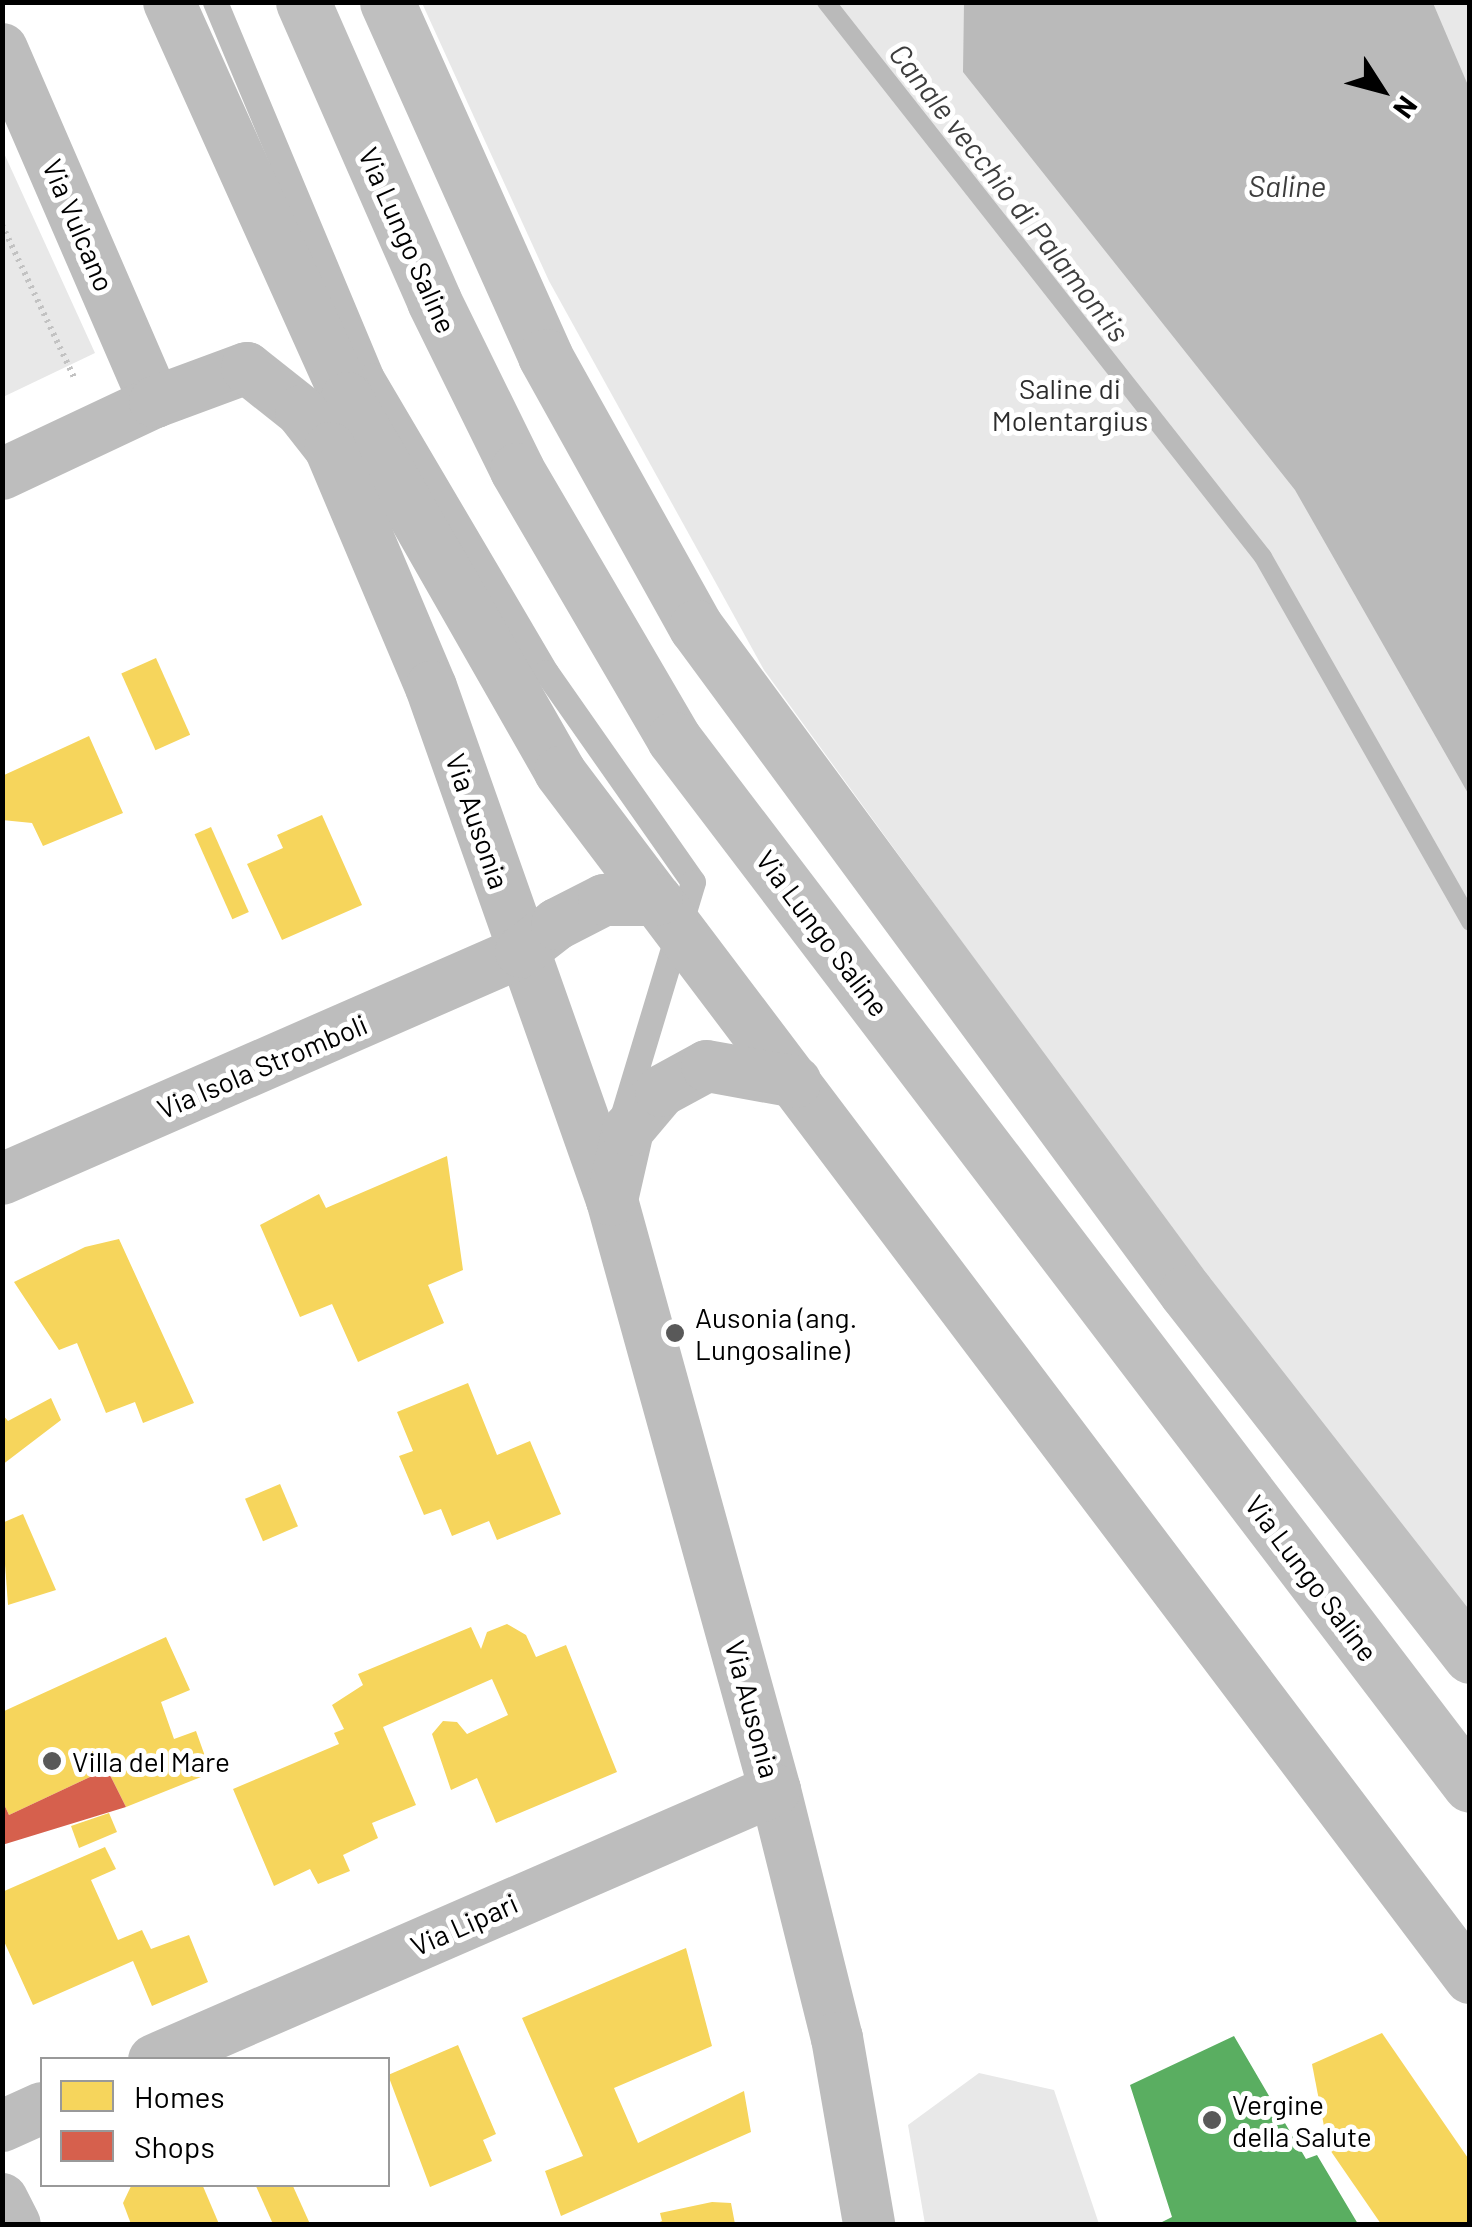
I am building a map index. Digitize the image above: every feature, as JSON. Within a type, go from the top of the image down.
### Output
[{"type":"main road","name":"Via Lungo Saline","points":[[303,2],[434,301],[517,470],[674,739],[1470,1785]]},
{"type":"main road","points":[[387,2],[545,356],[696,627],[1186,1292],[1470,1656]]},
{"type":"street","points":[[169,2],[347,398],[542,740],[669,915],[1470,1978]]},
{"type":"street","name":"Via Vulcano","points":[[2,49],[155,402]]},
{"type":"street","points":[[2,474],[155,402],[246,368],[284,332],[288,271]]},
{"type":"street","name":"Via Ausonia","points":[[246,368],[302,411],[330,448],[444,722],[521,952],[612,1200],[775,1790],[837,2038],[869,2224]]},
{"type":"street","name":"Via Isola Stromboli","points":[[2,1179],[521,952],[556,924],[604,900],[669,915]]},
{"type":"street","name":"Via Ausonia","points":[[612,1200],[628,1130],[661,1091],[707,1066],[796,1082]]},
{"type":"street","name":"Via Lipari","points":[[161,2057],[775,1790]]},
{"type":"street","points":[[2,2126],[40,2109]]},
{"type":"street","points":[[2,2199],[15,2224]]},
{"type":"lane","points":[[214,2],[371,375],[546,672],[693,882],[669,915],[623,1106],[612,1200]]},
{"type":"path","points":[[2,225],[98,428]]},
{"type":"green space","name":"Saline di Molentargius","points":[[422,3],[1469,3],[1469,1617],[1136,1181],[764,670],[549,281]]},
{"type":"green space","points":[[3,151],[95,353],[2,397]]},
{"type":"green space","points":[[979,2073],[1054,2090],[1099,2224],[925,2224],[908,2125]]},
{"type":"water","name":"Saline","points":[[964,3],[1433,3],[1470,90],[1469,795],[1295,490],[963,72]]},
{"type":"building: Homes","points":[[156,658],[190,735],[155,750],[121,673]]},
{"type":"building: Homes","points":[[89,736],[123,813],[43,846],[32,823],[2,820],[2,776]]},
{"type":"building: Homes","points":[[322,815],[362,905],[282,940],[247,864],[283,848],[277,835]]},
{"type":"building: Homes","points":[[211,827],[249,912],[232,919],[195,834]]},
{"type":"building: Homes","points":[[447,1156],[463,1270],[428,1285],[444,1323],[358,1362],[332,1304],[300,1317],[260,1225],[319,1194],[326,1208]]},
{"type":"building: Homes","points":[[119,1239],[194,1403],[143,1423],[135,1402],[106,1413],[77,1343],[59,1350],[14,1282],[85,1247]]},
{"type":"building: Homes","points":[[468,1383],[497,1455],[530,1441],[561,1514],[497,1540],[489,1521],[452,1536],[441,1509],[424,1515],[399,1456],[413,1451],[397,1412]]},
{"type":"building: Homes","points":[[51,1398],[61,1420],[2,1465],[2,1414],[8,1421]]},
{"type":"building: Homes","points":[[280,1484],[298,1526],[263,1541],[245,1499]]},
{"type":"building: Homes","points":[[23,1514],[56,1590],[8,1605],[2,1523]]},
{"type":"building: Homes","points":[[507,1624],[526,1635],[536,1657],[566,1645],[617,1772],[496,1823],[477,1778],[451,1790],[432,1734],[443,1721],[457,1722],[467,1734],[508,1715],[492,1679],[383,1727],[416,1805],[372,1823],[378,1838],[343,1855],[350,1871],[318,1884],[310,1869],[274,1886],[233,1789],[339,1744],[334,1733],[344,1729],[332,1705],[363,1685],[358,1674],[471,1627],[481,1649],[487,1632]]},
{"type":"building: Homes","points":[[166,1637],[190,1690],[161,1702],[174,1739],[196,1731],[211,1773],[126,1807],[107,1769],[9,1815],[2,1800],[2,1712]]},
{"type":"building: Homes","points":[[109,1813],[117,1832],[79,1848],[71,1826]]},
{"type":"building: Homes","points":[[105,1847],[116,1869],[91,1880],[118,1940],[142,1930],[151,1949],[189,1935],[208,1982],[152,2006],[133,1961],[33,2005],[2,1937],[2,1892]]},
{"type":"building: Homes","points":[[686,1948],[712,2046],[614,2088],[638,2143],[744,2091],[751,2132],[561,2216],[545,2171],[583,2156],[522,2018]]},
{"type":"building: Homes","points":[[1382,2033],[1470,2161],[1470,2224],[1381,2224],[1328,2147],[1312,2064]]},
{"type":"building: Homes","points":[[458,2045],[496,2134],[483,2140],[492,2161],[430,2187],[390,2074]]},
{"type":"building: Homes","points":[[131,2187],[203,2187],[219,2224],[131,2224],[123,2203]]},
{"type":"building: Homes","points":[[256,2187],[293,2187],[310,2224],[273,2224]]},
{"type":"building: Homes","points":[[712,2202],[731,2203],[735,2224],[655,2224],[662,2221],[660,2213]]},
{"type":"building: Shops","points":[[107,1769],[126,1807],[2,1845],[2,1800],[9,1815]]},
{"type":"building: Public","name":"Vergine della Salute","points":[[1234,2036],[1306,2159],[1317,2155],[1358,2224],[1158,2224],[1172,2217],[1130,2085]]},
{"type":"waterway","name":"Canale vecchio di Palamontis","points":[[826,2],[1263,557],[1470,922]]},
{"type":"place","name":"Ausonia (ang. Lungosaline)","points":[[675,1333]]},
{"type":"place","name":"Villa del Mare","points":[[52,1761]]},
{"type":"place","name":"Vergine della Salute","points":[[1212,2120]]}]
